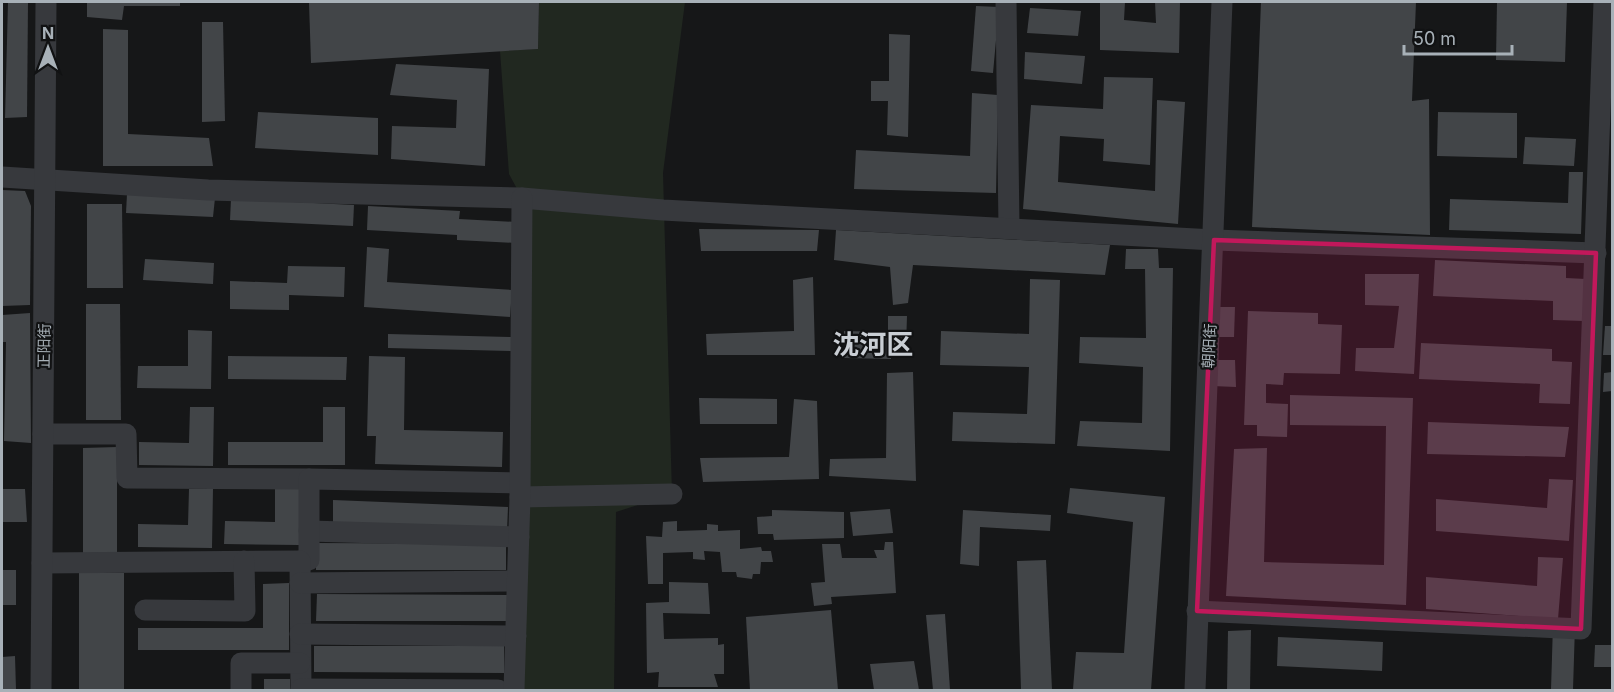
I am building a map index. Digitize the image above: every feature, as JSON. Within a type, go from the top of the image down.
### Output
[{"type":"street","name":"正阳街","points":[[40,690],[46,2]]},
{"type":"street","points":[[1006,2],[1008,228]]},
{"type":"street","name":"朝阳街","points":[[1195,690],[1200,502],[1214,240],[1222,2]]},
{"type":"street","points":[[1197,611],[1581,628],[1604,2]]},
{"type":"street","points":[[2,177],[208,190],[522,198],[663,210],[1214,240],[1596,253]]},
{"type":"street","points":[[514,690],[519,537],[522,198]]},
{"type":"street","points":[[43,434],[126,434],[127,478],[309,479],[672,495]]},
{"type":"street","points":[[42,563],[309,560],[309,479]]},
{"type":"street","points":[[309,531],[519,537]]},
{"type":"street","points":[[145,610],[245,611],[244,561]]},
{"type":"street","points":[[300,561],[301,690],[498,690]]},
{"type":"street","points":[[300,583],[517,581]]},
{"type":"street","points":[[300,634],[516,636]]},
{"type":"street","points":[[241,690],[241,663],[300,663]]},
{"type":"highlighted area","points":[[1214,240],[1596,253],[1581,629],[1197,611]]},
{"type":"shaded area","points":[[539,2],[685,2],[663,173],[672,494],[616,512],[614,690],[514,690],[522,198],[509,174],[500,51],[538,49]]},
{"type":"building","points":[[8,2],[28,2],[27,117],[5,118]]},
{"type":"building","points":[[87,2],[180,2],[180,6],[124,6],[122,20],[87,17]]},
{"type":"building","points":[[309,2],[539,2],[538,49],[311,63]]},
{"type":"building","points":[[1100,2],[1125,2],[1124,20],[1156,23],[1155,2],[1180,2],[1179,53],[1100,50]]},
{"type":"building","points":[[1261,2],[1416,2],[1412,101],[1429,99],[1430,235],[1252,227]]},
{"type":"building","points":[[1497,2],[1567,2],[1565,62],[1496,60]]},
{"type":"building","points":[[976,6],[999,7],[993,73],[971,71]]},
{"type":"building","points":[[1030,8],[1081,11],[1078,36],[1027,33]]},
{"type":"building","points":[[202,22],[223,22],[225,121],[202,122]]},
{"type":"building","points":[[103,29],[128,30],[128,134],[209,138],[213,166],[103,166]]},
{"type":"building","points":[[889,34],[910,35],[908,137],[887,135],[888,101],[871,101],[871,81],[889,81]]},
{"type":"building","points":[[1025,52],[1085,56],[1082,84],[1024,79]]},
{"type":"building","points":[[396,64],[489,69],[485,166],[391,159],[392,126],[456,128],[457,100],[390,95]]},
{"type":"building","points":[[1104,77],[1153,78],[1150,165],[1103,161],[1104,139],[1060,136],[1058,182],[1155,191],[1157,100],[1185,102],[1178,224],[1023,209],[1031,105],[1103,109]]},
{"type":"building","points":[[972,93],[998,95],[996,193],[854,189],[856,150],[970,156]]},
{"type":"building","points":[[258,112],[378,118],[378,155],[255,148]]},
{"type":"building","points":[[1438,112],[1517,113],[1517,158],[1437,156]]},
{"type":"building","points":[[1525,137],[1576,139],[1574,166],[1523,164]]},
{"type":"building","points":[[1569,172],[1583,172],[1581,234],[1449,230],[1450,199],[1568,203]]},
{"type":"building","points":[[2,190],[25,191],[31,206],[30,305],[2,306]]},
{"type":"building","points":[[127,194],[215,198],[213,217],[126,213]]},
{"type":"building","points":[[231,199],[354,205],[353,226],[230,220]]},
{"type":"building","points":[[87,204],[122,204],[123,288],[87,288]]},
{"type":"building","points":[[368,206],[460,211],[459,219],[517,222],[516,243],[457,240],[457,235],[367,230]]},
{"type":"building","points":[[699,229],[819,230],[817,251],[701,251]]},
{"type":"building","points":[[836,230],[1110,245],[1105,275],[913,265],[908,303],[893,305],[890,267],[834,260]]},
{"type":"building","points":[[367,247],[389,249],[387,282],[512,290],[510,317],[364,307]]},
{"type":"building","points":[[1126,249],[1158,249],[1159,268],[1173,268],[1170,451],[1077,446],[1080,421],[1142,423],[1143,367],[1079,363],[1080,337],[1146,338],[1145,269],[1125,269]]},
{"type":"building","points":[[145,259],[214,263],[213,284],[143,280]]},
{"type":"building","points":[[1435,260],[1566,266],[1566,278],[1586,279],[1584,321],[1553,320],[1553,301],[1433,296]]},
{"type":"building","points":[[288,266],[345,267],[344,297],[289,295],[289,310],[230,309],[230,281],[287,283]]},
{"type":"building","points":[[1365,274],[1419,274],[1414,374],[1355,371],[1356,348],[1394,348],[1399,306],[1365,305]]},
{"type":"building","points":[[813,277],[815,355],[707,355],[706,334],[794,331],[793,280]]},
{"type":"building","points":[[1030,279],[1060,280],[1055,444],[952,441],[953,412],[1027,414],[1029,367],[940,365],[941,331],[1029,334]]},
{"type":"building","points":[[86,304],[120,304],[121,420],[86,420]]},
{"type":"building","points":[[1211,307],[1235,307],[1234,337],[1211,337]]},
{"type":"building","points":[[1248,311],[1318,313],[1318,324],[1342,325],[1340,374],[1284,373],[1283,385],[1266,384],[1266,403],[1288,404],[1287,437],[1257,436],[1257,425],[1244,425]]},
{"type":"building","points":[[30,313],[31,443],[4,441],[6,342],[2,342],[2,315]]},
{"type":"building","points":[[888,316],[907,316],[906,347],[891,347],[891,359],[844,358],[844,331],[888,332]]},
{"type":"building","points":[[1605,326],[1612,326],[1612,355],[1603,355]]},
{"type":"building","points":[[188,330],[212,331],[211,389],[137,388],[138,366],[188,366]]},
{"type":"building","points":[[388,334],[513,337],[512,351],[388,348]]},
{"type":"building","points":[[1421,343],[1552,349],[1552,361],[1572,362],[1570,404],[1539,403],[1540,384],[1419,379]]},
{"type":"building","points":[[228,356],[347,357],[346,380],[228,379]]},
{"type":"building","points":[[369,356],[405,357],[404,430],[503,432],[502,467],[375,464],[376,436],[367,436]]},
{"type":"building","points":[[1211,360],[1235,360],[1236,387],[1212,386]]},
{"type":"building","points":[[913,372],[916,481],[829,476],[830,459],[886,458],[887,373]]},
{"type":"building","points":[[1612,372],[1612,391],[1603,392],[1604,373]]},
{"type":"building","points":[[1290,395],[1413,398],[1406,605],[1226,596],[1234,449],[1267,448],[1264,562],[1384,565],[1386,426],[1290,425]]},
{"type":"building","points":[[699,398],[777,399],[777,424],[700,424]]},
{"type":"building","points":[[794,399],[817,401],[819,479],[703,482],[700,458],[789,457]]},
{"type":"building","points":[[190,407],[214,407],[213,466],[139,465],[139,442],[189,443]]},
{"type":"building","points":[[323,407],[345,407],[345,465],[228,465],[228,442],[323,442]]},
{"type":"building","points":[[1428,422],[1569,427],[1565,457],[1427,454]]},
{"type":"building","points":[[117,447],[117,558],[83,558],[83,448]]},
{"type":"building","points":[[1549,479],[1573,480],[1569,541],[1436,531],[1436,499],[1547,508]]},
{"type":"building","points":[[275,486],[299,486],[299,545],[224,544],[225,521],[275,522]]},
{"type":"building","points":[[1070,488],[1165,497],[1151,690],[1073,689],[1076,652],[1124,653],[1133,522],[1067,513]]},
{"type":"building","points":[[2,489],[25,489],[27,522],[2,522]]},
{"type":"building","points":[[189,489],[213,489],[212,548],[138,547],[138,524],[188,525]]},
{"type":"building","points":[[333,500],[508,507],[507,531],[333,524]]},
{"type":"building","points":[[890,509],[893,533],[853,536],[850,512]]},
{"type":"building","points":[[772,510],[844,512],[844,538],[774,540],[773,534],[758,534],[757,517],[772,516]]},
{"type":"building","points":[[963,510],[1051,515],[1050,531],[980,527],[979,566],[960,564]]},
{"type":"building","points":[[677,521],[677,531],[707,530],[707,524],[718,525],[718,531],[740,530],[740,549],[761,547],[762,551],[771,551],[773,562],[761,562],[760,574],[753,574],[752,579],[737,577],[736,572],[722,572],[720,552],[704,551],[705,560],[693,559],[693,552],[663,553],[663,584],[648,584],[646,536],[662,537],[663,522]]},
{"type":"building","points":[[885,542],[893,542],[896,593],[831,597],[832,604],[814,606],[811,583],[825,582],[822,544],[840,544],[842,558],[877,558],[874,550],[884,550]]},
{"type":"building","points":[[316,543],[506,544],[506,570],[316,570]]},
{"type":"building","points":[[1538,557],[1563,558],[1558,619],[1426,609],[1426,577],[1537,586]]},
{"type":"building","points":[[1046,560],[1052,690],[1021,690],[1017,561]]},
{"type":"building","points":[[2,570],[16,570],[16,605],[2,605]]},
{"type":"building","points":[[79,573],[124,573],[124,690],[79,690]]},
{"type":"building","points":[[669,582],[708,583],[710,614],[663,613],[664,639],[718,638],[718,645],[724,644],[724,674],[714,674],[718,687],[658,687],[659,672],[647,673],[646,603],[669,602]]},
{"type":"building","points":[[289,583],[289,650],[138,650],[138,628],[263,628],[263,584]]},
{"type":"building","points":[[317,594],[507,595],[507,621],[316,621]]},
{"type":"building","points":[[831,610],[838,690],[750,690],[746,617]]},
{"type":"building","points":[[945,614],[950,690],[933,690],[926,615]]},
{"type":"building","points":[[1553,624],[1575,625],[1573,690],[1551,690]]},
{"type":"building","points":[[1251,630],[1250,690],[1227,690],[1228,631]]},
{"type":"building","points":[[1278,637],[1383,642],[1382,671],[1277,666]]},
{"type":"building","points":[[1595,645],[1612,645],[1612,667],[1594,667]]},
{"type":"building","points":[[314,646],[504,646],[504,673],[314,672]]},
{"type":"building","points":[[15,656],[16,690],[2,690],[2,657]]},
{"type":"building","points":[[914,661],[919,690],[874,690],[870,664]]},
{"type":"building","points":[[264,679],[290,679],[290,690],[264,690]]},
{"type":"district","name":"沈河区","points":[[873,344]]}]
